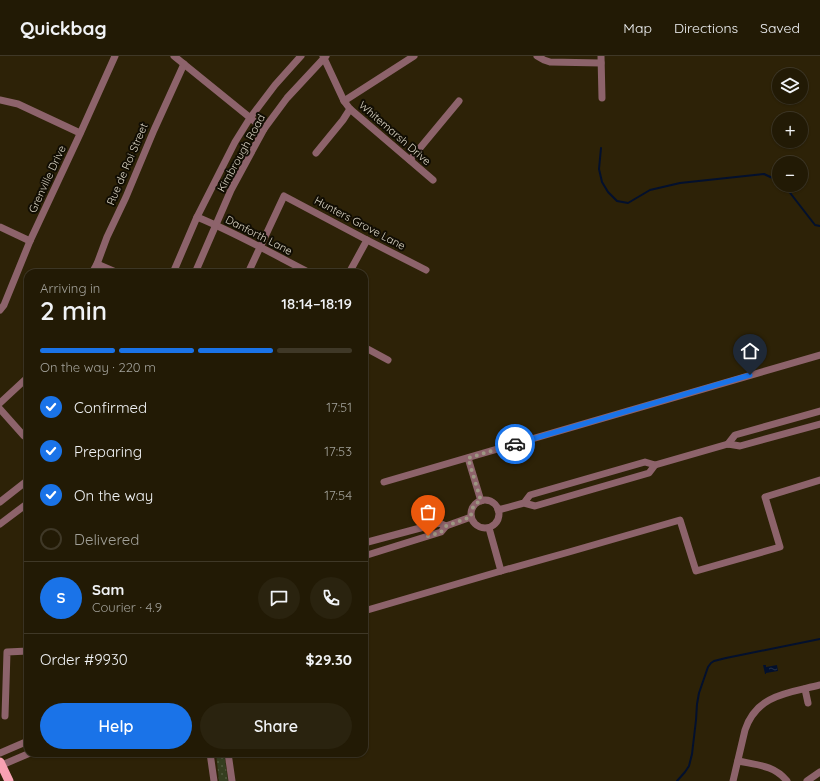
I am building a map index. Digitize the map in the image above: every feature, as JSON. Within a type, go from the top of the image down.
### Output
[{"type":"main road","points":[[0,767],[3,781]]},
{"type":"main road","points":[[0,767],[9,781]]},
{"type":"street","name":"Grenville Drive","points":[[0,310],[4,305],[30,241],[115,56]]},
{"type":"street","points":[[174,56],[264,129]]},
{"type":"street","name":"Kimbrough Road","points":[[175,269],[197,217],[235,142],[250,118],[275,85],[301,56]]},
{"type":"street","name":"Kimbrough Road","points":[[197,269],[231,190],[264,129],[287,98],[324,56]]},
{"type":"street","name":"Whitemarsh Drive","points":[[324,56],[344,101],[350,109],[433,180]]},
{"type":"street","points":[[344,101],[414,56]]},
{"type":"street","points":[[537,56],[550,62],[600,59],[602,98]]},
{"type":"street","name":"Rue de Roi Street","points":[[94,269],[184,64]]},
{"type":"street","points":[[0,100],[18,104],[80,133]]},
{"type":"street","points":[[410,160],[459,102]]},
{"type":"street","points":[[316,153],[350,109]]},
{"type":"street","name":"Hunters Grove Lane","points":[[260,246],[284,196],[426,270]]},
{"type":"street","name":"Danforth Lane","points":[[197,217],[260,246],[303,269]]},
{"type":"street","points":[[0,227],[30,241]]},
{"type":"street","points":[[351,269],[367,240]]},
{"type":"street","points":[[250,269],[260,246]]},
{"type":"street","points":[[97,264],[109,269]]},
{"type":"street","points":[[368,349],[388,360]]},
{"type":"street","points":[[384,482],[820,355]]},
{"type":"street","points":[[0,403],[24,381]]},
{"type":"street","points":[[0,409],[24,436]]},
{"type":"street","points":[[728,444],[735,435],[820,411]]},
{"type":"street","points":[[498,510],[524,502],[530,495],[615,470],[645,462],[655,465],[728,444],[740,446],[820,424]]},
{"type":"street","points":[[468,458],[481,501]]},
{"type":"street","points":[[524,502],[535,506],[648,473],[655,465]]},
{"type":"street","points":[[368,610],[680,520],[696,571],[780,547],[765,497],[820,480]]},
{"type":"street","points":[[0,502],[24,483]]},
{"type":"street","points":[[488,500],[492,502],[496,505],[498,510],[498,518],[496,522],[489,528],[476,525],[471,517],[471,512],[475,504],[481,501],[488,500]]},
{"type":"street","points":[[0,524],[24,506]]},
{"type":"street","points":[[368,555],[441,532],[446,526],[471,517]]},
{"type":"street","points":[[368,542],[439,523],[446,526]]},
{"type":"street","points":[[489,528],[501,571]]},
{"type":"street","points":[[5,716],[7,652],[24,651]]},
{"type":"street","points":[[733,781],[746,726],[752,715],[773,697],[820,685]]},
{"type":"street","points":[[805,689],[808,703]]},
{"type":"street","points":[[0,753],[24,743]]},
{"type":"street","points":[[0,767],[24,756]]},
{"type":"street","points":[[211,757],[214,781]]},
{"type":"street","points":[[229,757],[232,781]]},
{"type":"street","points":[[738,761],[773,769],[788,781]]},
{"type":"street","points":[[807,781],[820,772]]},
{"type":"green space","points":[[216,757],[225,757],[228,781],[219,781]]},
{"type":"water","points":[[763,665],[766,665],[766,667],[777,665],[778,671],[765,674]]},
{"type":"waterway","points":[[601,148],[599,169],[602,182],[608,192],[617,201],[628,203],[650,190],[680,183],[764,174],[772,178]]},
{"type":"waterway","points":[[789,192],[815,225],[820,226]]},
{"type":"waterway","points":[[677,781],[689,766],[692,754],[699,693],[708,667],[711,663],[726,658],[820,639]]},
{"type":"way so far","points":[[428,536],[441,532],[446,526],[471,517],[471,512],[475,504],[481,501],[468,458],[515,444]]},
{"type":"route","points":[[515,444],[750,375]]}]
